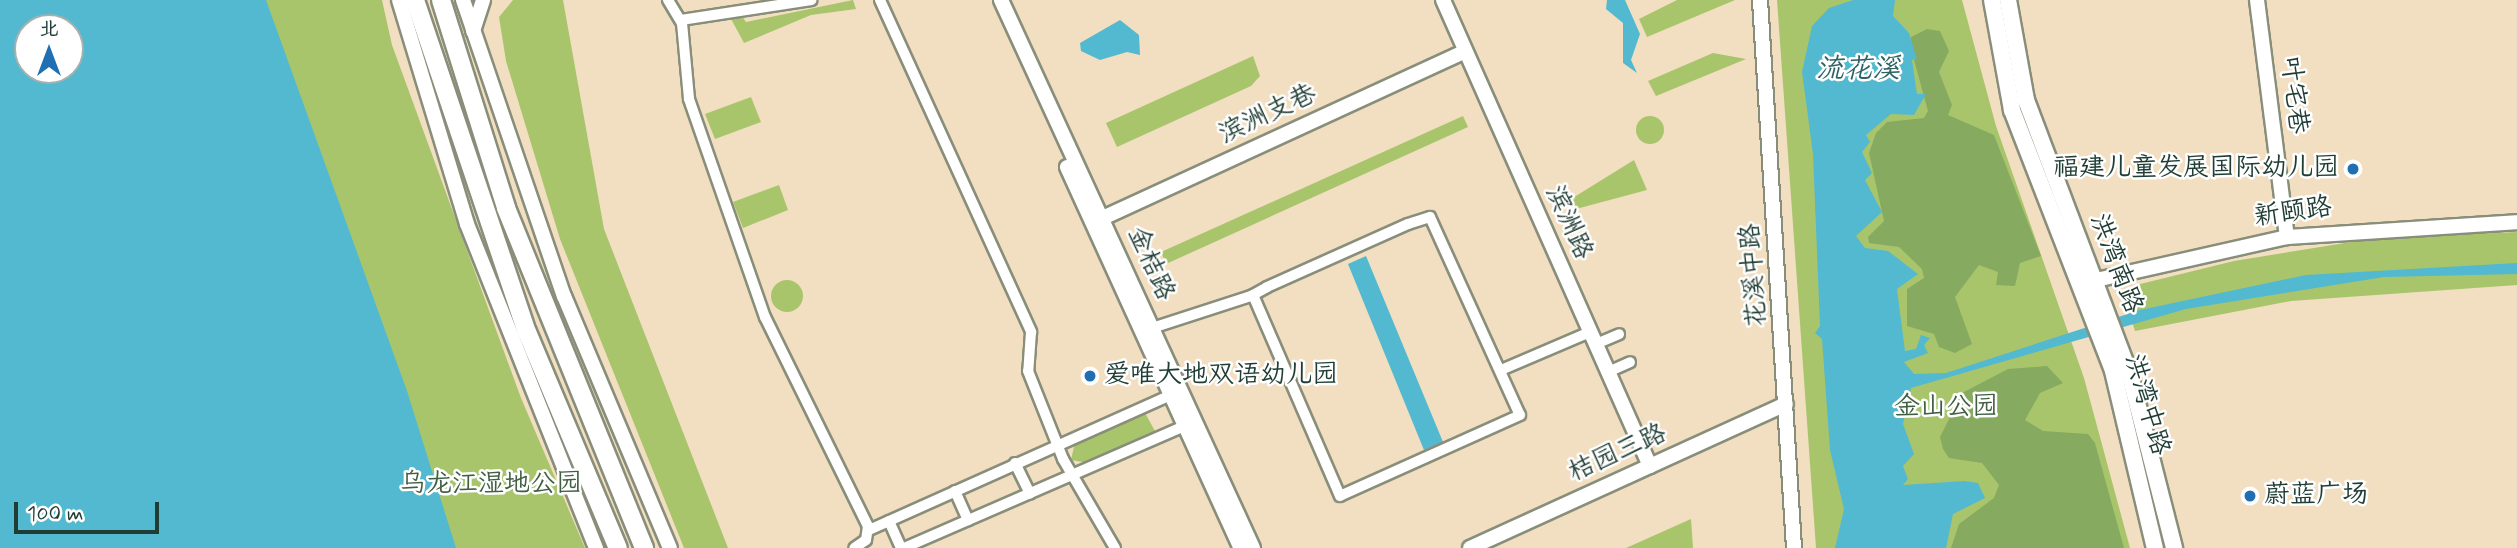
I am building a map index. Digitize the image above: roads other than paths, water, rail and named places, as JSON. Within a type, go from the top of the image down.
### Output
[{"type":"highway","points":[[415,0],[527,332],[618,548]]},
{"type":"highway","points":[[441,0],[506,208],[644,548]]},
{"type":"main road","name":"洪湾中路","points":[[1992,0],[2012,110],[2089,281],[2155,548]]},
{"type":"main road","name":"洪湾南路","points":[[2008,0],[2026,100],[2089,281],[2140,408],[2174,548]]},
{"type":"street","points":[[399,0],[471,237],[596,548]]},
{"type":"street","points":[[463,0],[564,296],[670,548]]},
{"type":"street","points":[[473,31],[483,0]]},
{"type":"street","points":[[668,0],[681,20],[689,99],[765,317],[869,530]]},
{"type":"street","points":[[681,20],[811,0]]},
{"type":"street","points":[[880,0],[1031,332],[1028,371],[1074,475],[1115,548]]},
{"type":"street","points":[[991,0],[1097,221]]},
{"type":"street","name":"金桔路","points":[[1001,0],[1175,392],[1252,548]]},
{"type":"street","name":"滨洲路","points":[[1443,0],[1650,466]]},
{"type":"street","name":"花溪中路","points":[[1760,0],[1794,548]]},
{"type":"street","name":"叶宅巷","points":[[2257,0],[2287,237]]},
{"type":"street","name":"滨洲支巷","points":[[1097,221],[1464,52]]},
{"type":"street","points":[[1147,330],[1253,295],[1430,217],[1520,415],[1340,496],[1253,295]]},
{"type":"street","name":"新颐路","points":[[2089,281],[2287,237],[2517,222]]},
{"type":"street","points":[[1501,370],[1593,338],[1619,334]]},
{"type":"street","points":[[1608,372],[1630,362]]},
{"type":"street","points":[[854,548],[869,530],[1175,392]]},
{"type":"street","name":"桔园三路","points":[[1470,548],[1786,404]]},
{"type":"street","points":[[889,521],[902,548],[1190,424],[1241,548]]},
{"type":"street","points":[[1015,463],[1030,494]]},
{"type":"street","points":[[955,491],[968,520]]},
{"type":"water","points":[[0,0],[266,0],[407,391],[456,548],[0,548]]},
{"type":"water","points":[[1607,0],[1625,0],[1640,34],[1631,60],[1637,73],[1623,63],[1623,23],[1606,9]]},
{"type":"water","name":"流花溪","points":[[1853,0],[1895,0],[1893,16],[1909,33],[1917,60],[1912,60],[1917,94],[1926,94],[1914,115],[1891,114],[1866,135],[1870,142],[1862,152],[1872,173],[1865,180],[1882,212],[1856,236],[1865,248],[1888,251],[1918,274],[1897,289],[1905,351],[1916,349],[1921,335],[1930,338],[1924,345],[1928,353],[1904,362],[1914,374],[1946,373],[2140,310],[2306,275],[2517,263],[2517,274],[2384,277],[2186,309],[1911,388],[1903,424],[1914,454],[1903,466],[1908,479],[1903,485],[1964,481],[1978,483],[1985,498],[1953,514],[1946,548],[1835,548],[1844,509],[1830,450],[1822,339],[1815,333],[1820,326],[1813,154],[1802,72],[1812,26],[1829,8]]},
{"type":"water","points":[[1120,20],[1139,35],[1140,55],[1127,52],[1100,60],[1081,51],[1080,43]]},
{"type":"water","points":[[1366,256],[1443,442],[1424,450],[1348,264]]},
{"type":"place","name":"福建儿童发展国际幼儿园","points":[[2353,169]]},
{"type":"place","name":"爱唯大地双语幼儿园","points":[[1090,376]]},
{"type":"place","name":"蔚蓝广场","points":[[2250,496]]},
{"type":"park label","name":"金山公园","points":[[1946,408]]},
{"type":"park label","name":"乌龙江湿地公园","points":[[491,485]]}]
